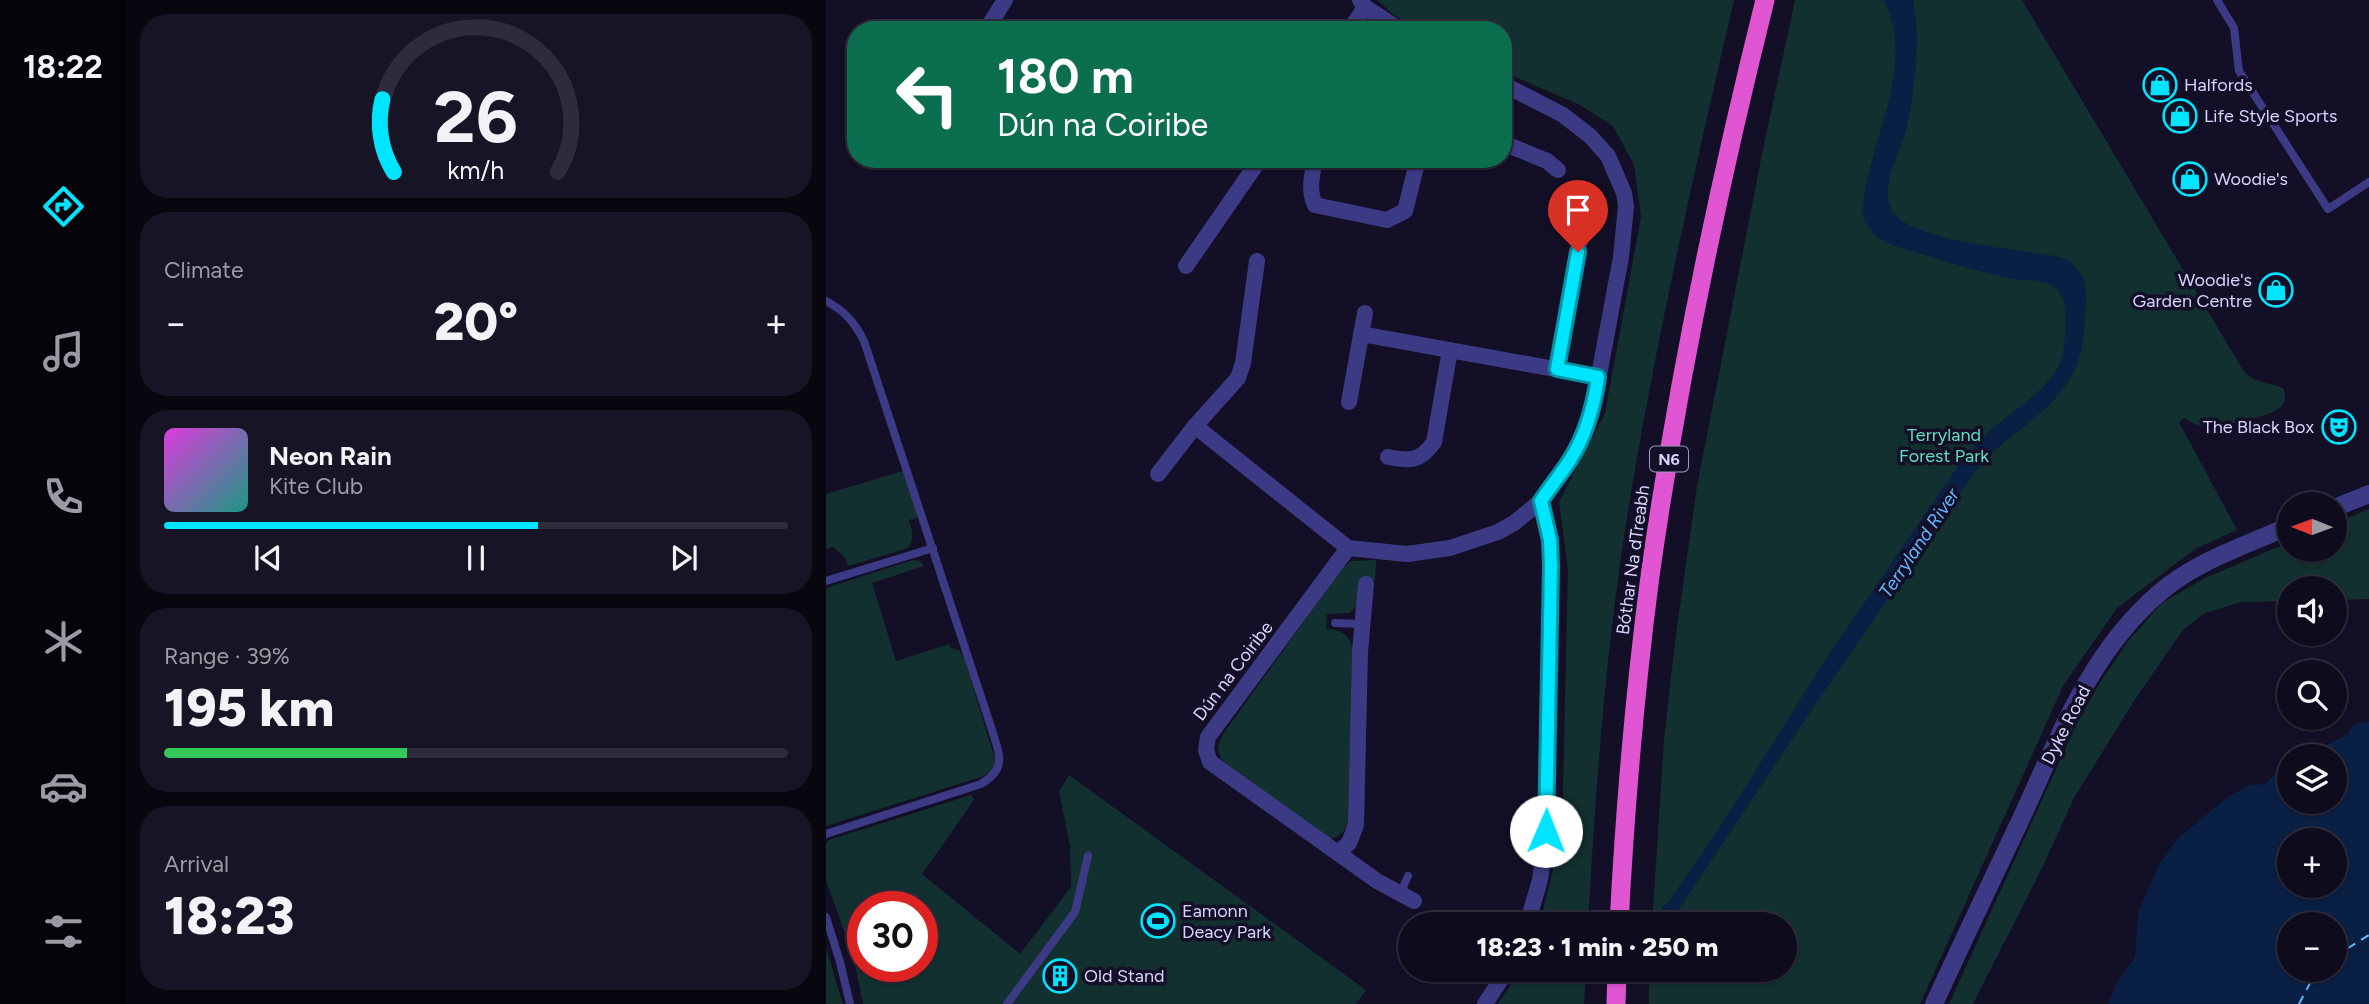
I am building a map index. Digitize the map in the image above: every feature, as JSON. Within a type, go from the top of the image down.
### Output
[{"type":"highway","name":"Bóthar Na dTreabh","points":[[1620,912],[1623,846],[1650,576],[1716,214],[1765,0]]},
{"type":"highway","points":[[1616,982],[1616,1004]]},
{"type":"street","points":[[991,21],[1004,0]]},
{"type":"street","points":[[1354,21],[1363,3],[1388,21]]},
{"type":"street","points":[[1195,426],[1348,548],[1407,554],[1450,548],[1498,532],[1541,501],[1570,460],[1586,429],[1594,402],[1626,219],[1624,194],[1608,156],[1590,136],[1563,115],[1512,89]]},
{"type":"street","points":[[1512,147],[1547,161],[1558,170]]},
{"type":"street","points":[[1186,266],[1254,168]]},
{"type":"street","points":[[1313,168],[1311,197],[1315,205],[1387,220],[1405,211],[1416,168]]},
{"type":"street","points":[[1557,369],[1582,229]]},
{"type":"street","points":[[1158,474],[1195,426],[1238,378],[1243,363],[1257,261]]},
{"type":"street","points":[[1349,402],[1365,313]]},
{"type":"street","points":[[1361,334],[1598,377]]},
{"type":"street","points":[[1388,457],[1417,459],[1427,453],[1434,442],[1450,350]]},
{"type":"street","points":[[2347,503],[2369,494]]},
{"type":"street","points":[[1531,912],[1540,880],[1546,835],[1551,566],[1550,540],[1541,501]]},
{"type":"street","name":"Dyke Road","points":[[1934,1004],[2063,726],[2089,678],[2116,639],[2144,607],[2181,577],[2277,531]]},
{"type":"street","name":"Dún na Coiribe","points":[[1348,548],[1208,737],[1206,750],[1210,762],[1377,881],[1407,897]]},
{"type":"street","points":[[1338,853],[1349,843],[1356,825],[1357,733],[1362,625],[1367,584]]},
{"type":"street","points":[[1485,1004],[1499,982]]},
{"type":"lane","points":[[2217,0],[2234,28],[2239,71],[2328,209],[2369,182]]},
{"type":"lane","points":[[826,301],[845,313],[864,341],[992,730],[1000,767],[994,776],[981,785],[826,834]]},
{"type":"lane","points":[[826,581],[933,548]]},
{"type":"lane","points":[[1335,623],[1362,625]]},
{"type":"lane","points":[[1007,1004],[1075,912],[1088,856]]},
{"type":"lane","name":"Dún na Coiribe","points":[[1407,897],[1408,876]]},
{"type":"lane","points":[[826,917],[841,962],[850,1004]]},
{"type":"green space","points":[[1377,0],[1734,0],[1687,205],[1622,550],[1601,737],[1589,912],[1543,912],[1562,831],[1568,570],[1559,502],[1605,413],[1641,217],[1634,165],[1613,126],[1578,104],[1512,76],[1512,21],[1405,21]]},
{"type":"green space","name":"Terryland Forest Park","points":[[1795,0],[2022,0],[2243,370],[2257,380],[2283,388],[2285,396],[2284,403],[2273,412],[2222,427],[2203,427],[2184,418],[2179,422],[2237,530],[2195,549],[2117,608],[2063,686],[1920,1004],[1649,1004],[1649,982],[1797,982],[1797,912],[1653,912],[1664,740],[1697,486]]},
{"type":"green space","points":[[903,471],[918,517],[909,520],[912,541],[908,548],[848,566],[845,557],[833,547],[826,549],[826,494]]},
{"type":"green space","points":[[2369,509],[2369,599],[2347,600],[2347,576],[2277,576],[2277,601],[2241,602],[2203,614],[2182,631],[2132,704],[2074,798],[2043,866],[1973,1004],[1949,1004],[2076,725],[2099,684],[2129,640],[2162,603],[2203,579],[2277,547],[2277,562],[2347,562],[2347,518]]},
{"type":"green space","points":[[913,560],[920,561],[924,566],[872,583],[896,661],[949,644],[951,648],[959,650],[964,658],[996,762],[994,769],[984,776],[826,826],[826,588]]},
{"type":"green space","points":[[1376,560],[1375,581],[1360,580],[1356,607],[1349,613],[1327,614],[1326,629],[1343,633],[1352,647],[1350,820],[1342,833],[1328,839],[1223,761],[1218,748],[1223,734],[1341,570],[1351,561]]},
{"type":"green space","name":"Eamonn Deacy Park","points":[[1069,775],[1366,990],[1356,1004],[863,1004],[859,982],[938,982],[938,891],[847,891],[847,939],[826,880],[826,843],[829,840],[971,795],[974,799],[972,803],[922,874],[1020,954],[1071,887],[1070,846],[1059,791]]},
{"type":"green space","points":[[826,948],[843,1004],[826,1004]]},
{"type":"green space","points":[[1512,982],[1585,982],[1584,1004],[1498,1004]]},
{"type":"water","name":"Terryland River","points":[[1883,0],[1913,0],[1917,33],[1916,67],[1910,112],[1889,181],[1889,202],[1893,212],[1902,221],[1934,234],[2069,261],[2082,275],[2085,286],[2083,344],[2074,372],[2063,389],[2034,418],[1981,463],[1677,912],[1662,912],[1662,906],[1667,904],[1722,824],[1823,663],[1956,469],[1987,434],[2045,385],[2057,369],[2063,354],[2065,307],[2062,297],[2052,285],[1990,274],[1898,247],[1877,237],[1865,222],[1864,194],[1895,69],[1892,22]]},
{"type":"water","points":[[2369,721],[2369,1004],[2108,1004],[2118,981],[2135,957],[2138,912],[2159,865],[2177,839],[2229,796],[2250,785],[2265,784],[2277,772],[2277,814],[2347,814],[2347,744],[2329,744],[2348,734],[2353,725]]},
{"type":"ferry route","points":[[2347,949],[2369,935]]},
{"type":"ferry route","points":[[2299,1004],[2311,982]]},
{"type":"place","name":"Halfords","points":[[2160,85]]},
{"type":"place","name":"Life Style Sports","points":[[2180,116]]},
{"type":"place","name":"Woodie's","points":[[2190,179]]},
{"type":"place","name":"Woodie's Garden Centre","points":[[2276,290]]},
{"type":"place","name":"The Black Box","points":[[2339,427]]},
{"type":"place","name":"Eamonn Deacy Park","points":[[1158,921]]},
{"type":"place","name":"Old Stand","points":[[1060,976]]},
{"type":"route","points":[[1546,831],[1551,566],[1550,540],[1541,501],[1570,460],[1586,429],[1598,377],[1557,369],[1578,252]]}]
